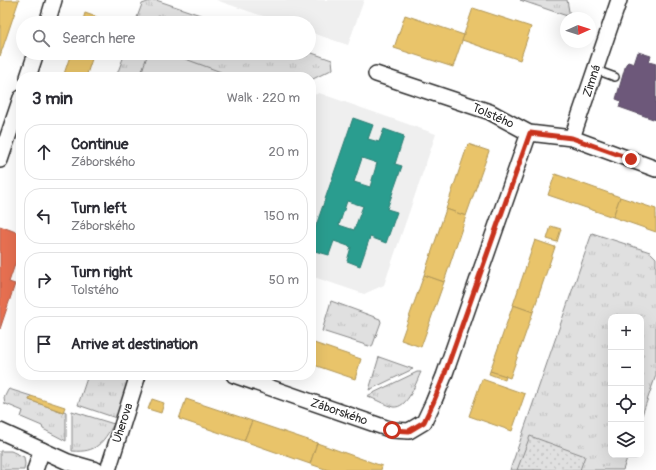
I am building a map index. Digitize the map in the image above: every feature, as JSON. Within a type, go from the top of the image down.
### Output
[{"type":"street","points":[[48,16],[54,0]]},
{"type":"street","name":"Zimná","points":[[572,138],[620,0]]},
{"type":"street","points":[[30,72],[34,60]]},
{"type":"street","name":"Tolstého","points":[[376,74],[490,112],[530,133],[572,138],[656,169]]},
{"type":"street","points":[[0,160],[16,113]]},
{"type":"street","name":"Záborského","points":[[248,380],[392,430],[409,431],[424,422],[444,376],[530,133]]},
{"type":"street","name":"Uherova","points":[[108,470],[136,380]]},
{"type":"street","points":[[2,434],[68,462],[96,470]]},
{"type":"street","points":[[35,470],[42,450]]},
{"type":"lane","points":[[596,70],[615,77]]},
{"type":"shaded area","points":[[216,0],[364,0],[348,45],[316,34],[316,16],[263,16]]},
{"type":"shaded area","points":[[319,93],[436,134],[384,285],[364,294],[316,278],[316,94]]},
{"type":"green space","points":[[156,0],[203,16],[138,16],[142,4]]},
{"type":"green space","points":[[520,0],[567,0],[569,12],[560,12],[560,14]]},
{"type":"green space","points":[[316,54],[332,60],[333,69],[316,78],[316,72],[118,72],[122,60],[316,60]]},
{"type":"green space","points":[[146,60],[188,60],[221,72],[142,72]]},
{"type":"green space","points":[[592,233],[650,252],[656,258],[656,375],[644,409],[644,314],[608,314],[608,458],[627,458],[623,470],[510,470]]},
{"type":"green space","points":[[331,301],[380,319],[381,322],[372,347],[322,331]]},
{"type":"green space","points":[[379,357],[413,369],[369,390]]},
{"type":"green space","points":[[417,372],[421,372],[411,394],[403,404],[393,407],[367,396]]},
{"type":"green space","points":[[86,380],[128,380],[116,418],[78,405]]},
{"type":"green space","points":[[9,389],[31,396],[29,400],[66,412],[66,441],[43,429],[42,426],[21,417],[23,411],[6,404],[5,405],[4,398]]},
{"type":"green space","points":[[72,411],[114,424],[106,437],[98,445],[87,450],[72,451]]},
{"type":"green space","points":[[530,436],[585,456],[580,470],[517,470]]},
{"type":"green space","points":[[0,451],[11,451],[24,457],[24,470],[0,470]]},
{"type":"building: Homes","points":[[0,0],[19,0],[0,56]]},
{"type":"building: Homes","points":[[473,8],[531,27],[520,60],[462,40]]},
{"type":"building: Homes","points":[[85,13],[94,16],[84,16]]},
{"type":"building: Homes","points":[[405,15],[464,35],[453,67],[394,48]]},
{"type":"building: Homes","points":[[69,60],[92,60],[88,72],[65,72]]},
{"type":"building: Homes","points":[[468,144],[489,151],[466,216],[446,209]]},
{"type":"building: Homes","points":[[555,174],[620,197],[613,217],[548,195]]},
{"type":"building: Homes","points":[[620,197],[656,209],[656,232],[613,217]]},
{"type":"building: Homes","points":[[446,209],[466,216],[444,282],[424,275]]},
{"type":"building: Homes","points":[[551,226],[561,229],[557,242],[547,239]]},
{"type":"building: Homes","points":[[535,240],[555,247],[533,312],[513,305]]},
{"type":"building: Homes","points":[[424,275],[444,282],[421,347],[401,340]]},
{"type":"building: Homes","points":[[513,305],[533,312],[510,378],[490,371]]},
{"type":"building: Homes","points":[[316,344],[361,359],[355,379],[316,366]]},
{"type":"building: Homes","points":[[490,371],[506,376],[505,380],[489,374]]},
{"type":"building: Homes","points":[[482,379],[525,394],[512,431],[469,416]]},
{"type":"building: Homes","points":[[31,396],[65,407],[63,412],[29,400]]},
{"type":"building: Homes","points":[[152,399],[164,403],[161,413],[148,409]]},
{"type":"building: Homes","points":[[186,399],[252,421],[244,441],[179,419]]},
{"type":"building: Homes","points":[[252,421],[317,443],[310,464],[244,441]]},
{"type":"building: Homes","points":[[317,443],[382,466],[381,470],[328,470],[310,464]]},
{"type":"building: Shops","points":[[0,226],[16,232],[16,262],[9,282],[15,284],[0,329]]},
{"type":"building: Offices","points":[[638,52],[651,56],[649,62],[656,64],[656,120],[619,107],[621,101],[616,99],[626,64],[628,62],[634,64]]},
{"type":"building: Schools","points":[[353,118],[373,125],[368,139],[379,142],[384,129],[404,136],[395,164],[402,166],[387,209],[397,212],[386,243],[370,237],[360,266],[347,261],[351,247],[334,241],[329,255],[316,251],[316,225]],"holes":[[[362,158],[377,163],[370,187],[354,182]],[[347,201],[363,206],[354,230],[339,225]]]},
{"type":"route","points":[[392,430],[409,431],[424,422],[433,403],[444,376],[524,146],[530,133],[572,138],[631,159]]}]
